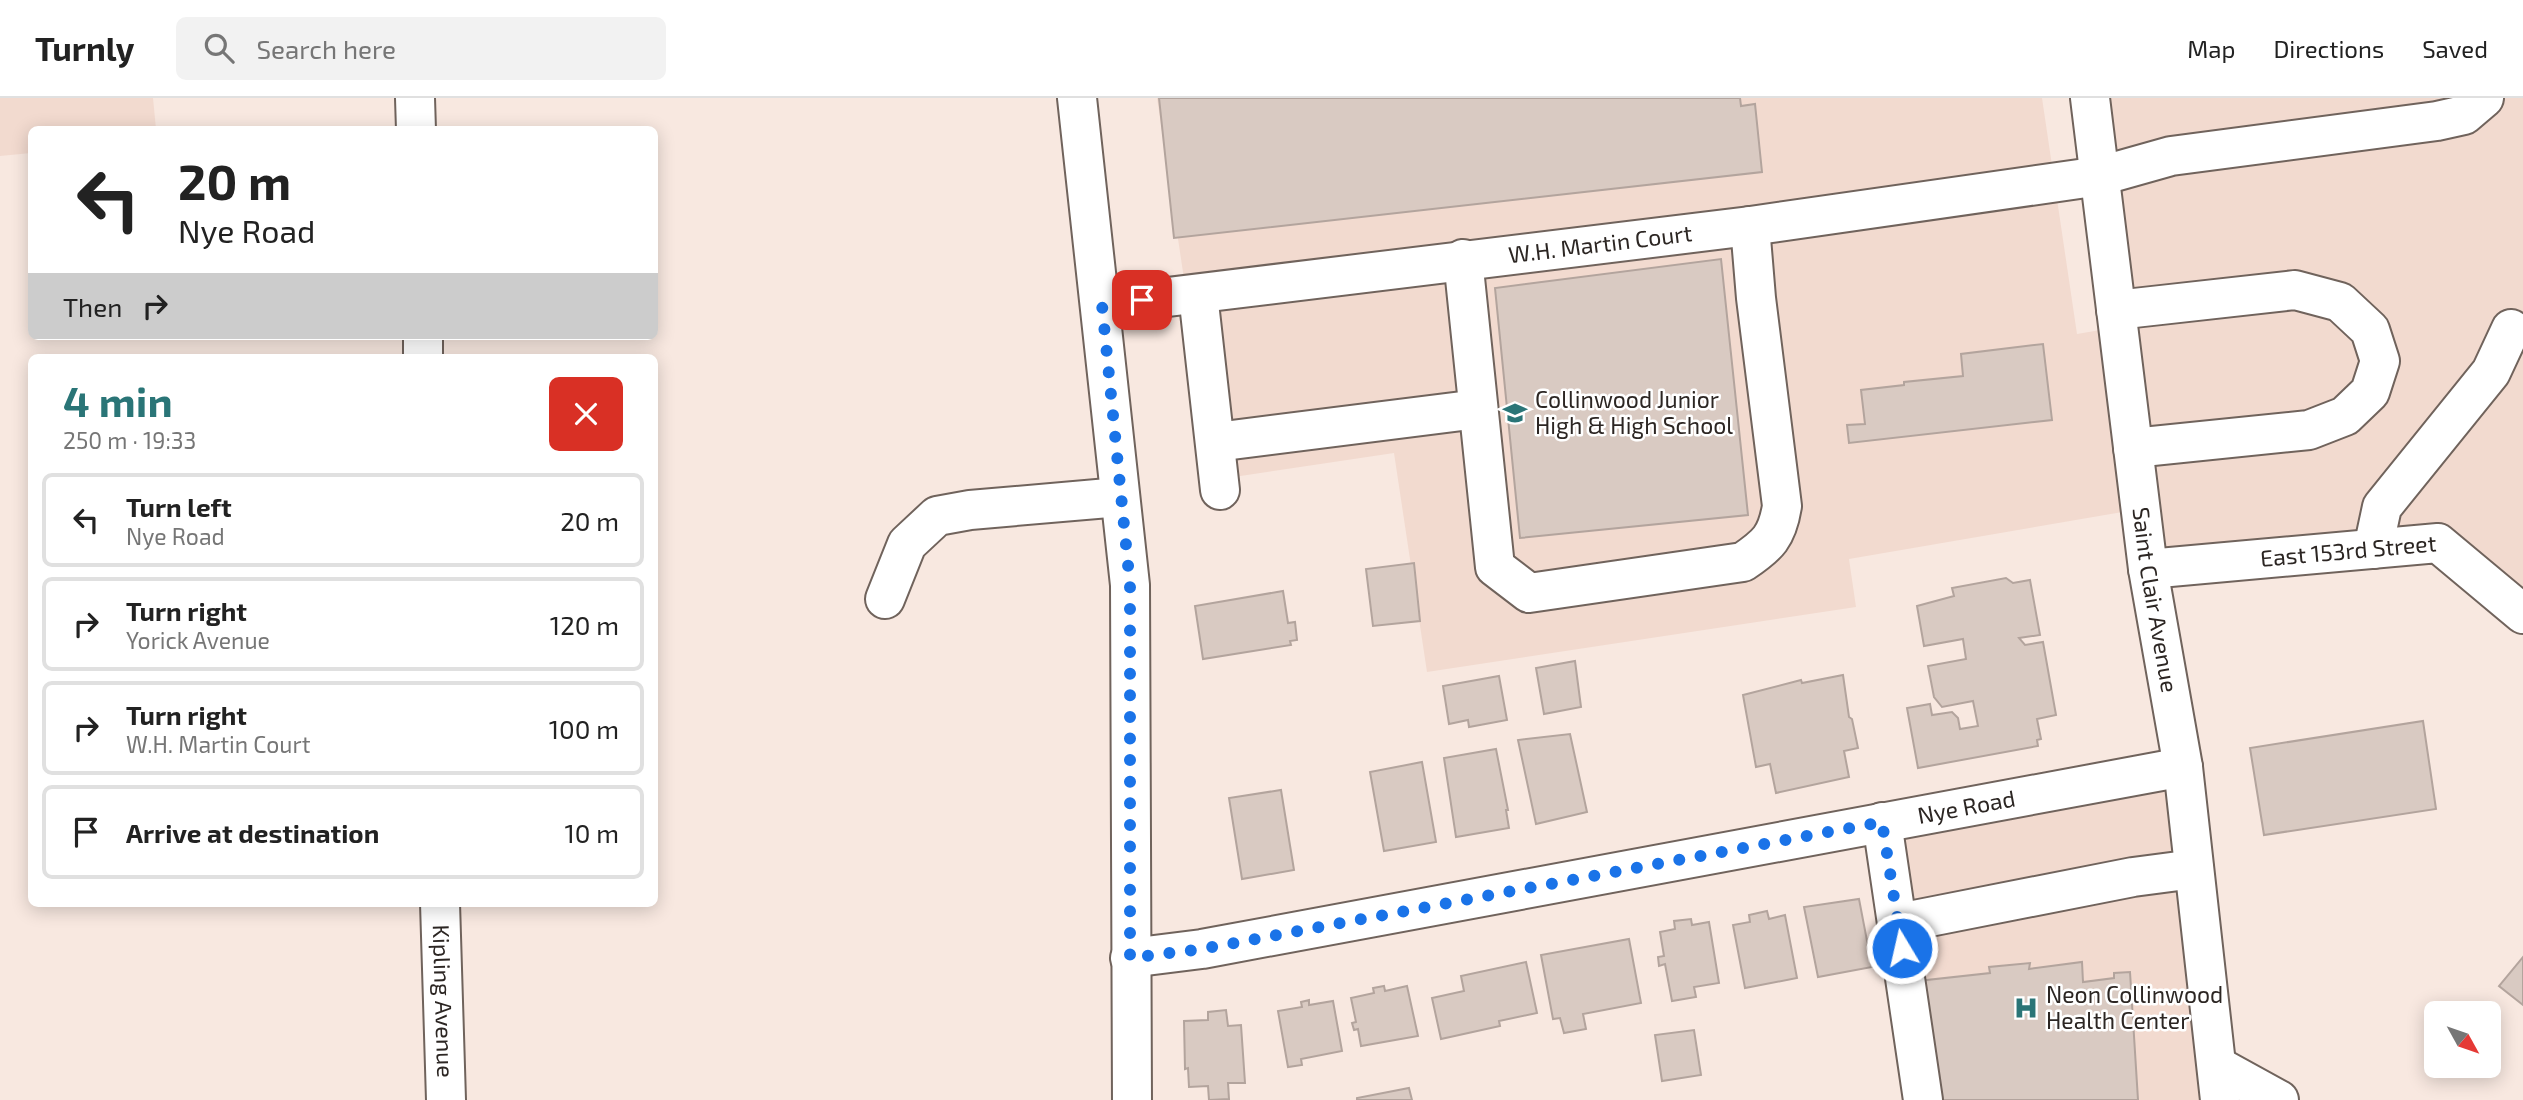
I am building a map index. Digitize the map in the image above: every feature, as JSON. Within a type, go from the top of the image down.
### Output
[{"type":"street","points":[[415,98],[416,126]]},
{"type":"street","points":[[1077,98],[1102,305],[1130,585],[1132,1100]]},
{"type":"street","name":"Saint Clair Avenue","points":[[2090,98],[2148,569],[2183,767],[2219,1083]]},
{"type":"street","name":"W.H. Martin Court","points":[[1102,305],[1750,226],[2100,177],[2171,156],[2437,121],[2464,114],[2484,98]]},
{"type":"street","points":[[1463,259],[1495,567],[1529,593],[1743,562],[1764,548],[1779,528],[1782,506],[1756,298],[1750,226]]},
{"type":"street","points":[[2116,310],[2295,290],[2340,302],[2370,330],[2380,361],[2370,392],[2345,416],[2309,430],[2133,448]]},
{"type":"street","points":[[1198,294],[1220,490]]},
{"type":"street","points":[[2373,549],[2382,507],[2491,372],[2519,327]]},
{"type":"street","points":[[1216,442],[1478,408]]},
{"type":"street","points":[[885,599],[907,544],[937,516],[970,510],[1120,497]]},
{"type":"street","name":"East 153rd Street","points":[[2148,569],[2438,543],[2523,614]]},
{"type":"street","name":"Nye Road","points":[[1130,958],[1216,947],[2183,767]]},
{"type":"street","points":[[1882,822],[1923,1100]]},
{"type":"street","points":[[1899,923],[2133,877],[2194,869]]},
{"type":"street","name":"Kipling Avenue","points":[[440,907],[446,1100]]},
{"type":"street","points":[[2219,1083],[2279,1100]]},
{"type":"shaded area","points":[[0,98],[153,98],[156,126],[28,126],[28,153],[0,156]]},
{"type":"shaded area","name":"Collinwood Junior High & High School","points":[[1157,98],[2042,98],[2077,334],[2118,327],[2090,98],[2523,98],[2523,614],[2438,543],[2148,569],[2140,509],[1849,559],[1856,607],[1427,672],[1394,453],[1214,480]]},
{"type":"shaded area","points":[[2183,767],[2220,1100],[1902,1100],[1862,827]]},
{"type":"building","points":[[1159,98],[1740,98],[1741,106],[1755,104],[1762,172],[1174,238]]},
{"type":"building","points":[[1721,259],[1748,515],[1520,538],[1495,288]]},
{"type":"building","points":[[2043,344],[2052,420],[1849,443],[1847,425],[1865,424],[1861,390],[1963,376],[1961,354]]},
{"type":"building","points":[[1414,563],[1420,621],[1373,626],[1366,569]]},
{"type":"building","points":[[2006,578],[2013,583],[2030,580],[2040,635],[2019,638],[2025,645],[2043,642],[2056,715],[2037,719],[2041,739],[2037,740],[2038,746],[1918,768],[1907,708],[1930,704],[1932,715],[1952,712],[1958,718],[1960,729],[1978,726],[1973,701],[1942,707],[1934,697],[1928,666],[1966,659],[1963,639],[1924,646],[1917,606],[1954,596],[1952,588]]},
{"type":"building","points":[[1283,591],[1288,623],[1295,622],[1297,640],[1290,641],[1291,645],[1203,659],[1195,606]]},
{"type":"building","points":[[1575,661],[1581,707],[1544,714],[1536,668]]},
{"type":"building","points":[[1843,675],[1849,717],[1852,719],[1858,748],[1844,751],[1849,777],[1776,793],[1770,764],[1756,767],[1743,695],[1801,680],[1802,683]]},
{"type":"building","points":[[1499,676],[1507,720],[1469,727],[1468,720],[1449,724],[1443,686]]},
{"type":"building","points":[[2423,721],[2436,809],[2264,835],[2250,748]]},
{"type":"building","points":[[1570,734],[1587,812],[1536,824],[1518,740]]},
{"type":"building","points":[[1496,749],[1509,828],[1456,837],[1444,758]]},
{"type":"building","points":[[1422,762],[1436,842],[1384,851],[1370,772]]},
{"type":"building","points":[[1281,790],[1294,870],[1242,879],[1229,798]]},
{"type":"building","points":[[1859,899],[1872,967],[1818,977],[1804,907]]},
{"type":"building","points":[[1767,911],[1769,919],[1785,915],[1797,978],[1745,988],[1733,925],[1750,922],[1749,915]]},
{"type":"building","points":[[1691,919],[1692,925],[1709,922],[1719,983],[1694,987],[1696,997],[1672,1001],[1665,964],[1659,966],[1658,957],[1664,956],[1660,932],[1675,929],[1674,921]]},
{"type":"building","points":[[1629,939],[1641,1003],[1583,1014],[1586,1029],[1564,1033],[1560,1018],[1553,1019],[1541,955]]},
{"type":"building","points":[[2523,957],[2523,1005],[2499,986]]},
{"type":"building","points":[[1526,962],[1537,1013],[1499,1021],[1500,1026],[1441,1039],[1432,998],[1464,991],[1461,976]]},
{"type":"building","name":"Neon Collinwood Health Center","points":[[2082,962],[2083,982],[2114,978],[2114,973],[2130,972],[2138,1100],[1934,1100],[1918,981],[1990,973],[1989,967],[2030,963],[2029,969]]},
{"type":"building","points":[[1384,986],[1385,991],[1407,986],[1418,1036],[1361,1046],[1358,1029],[1354,1030],[1352,1023],[1356,1022],[1351,998],[1374,993],[1373,988]]},
{"type":"building","points":[[1309,1000],[1309,1005],[1333,1001],[1342,1051],[1301,1059],[1302,1065],[1288,1067],[1278,1011],[1302,1007],[1301,1002]]},
{"type":"building","points":[[1226,1010],[1228,1026],[1241,1025],[1245,1083],[1228,1083],[1229,1099],[1209,1100],[1208,1086],[1189,1087],[1188,1068],[1185,1069],[1184,1021],[1208,1020],[1208,1012]]},
{"type":"building","points":[[1694,1030],[1701,1075],[1662,1081],[1655,1035]]},
{"type":"building","points":[[1409,1088],[1412,1100],[1357,1100],[1357,1098]]},
{"type":"place","name":"Collinwood Junior High & High School","points":[[1515,413]]},
{"type":"place","name":"Neon Collinwood Health Center","points":[[2026,1008]]},
{"type":"route","points":[[1142,300],[1102,305],[1130,585],[1130,958],[1202,949],[1882,822],[1902,948]]}]
